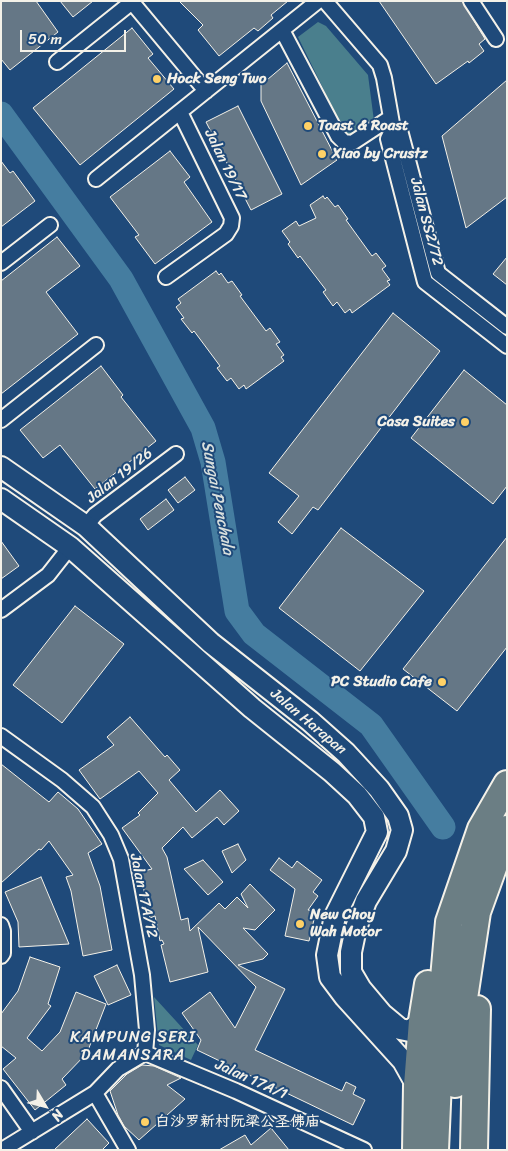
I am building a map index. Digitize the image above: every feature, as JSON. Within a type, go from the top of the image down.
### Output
[{"type":"highway","points":[[416,1150],[417,1086],[422,1021],[428,984],[480,829],[507,784]]},
{"type":"highway","points":[[450,1150],[458,1038],[477,912],[507,829]]},
{"type":"highway","points":[[474,1150],[477,1006],[486,939],[507,872]]},
{"type":"highway","points":[[435,1150],[441,1012],[449,922]]},
{"type":"main road","name":"Jalan Harapan","points":[[1,467],[86,526],[211,643],[310,721],[346,753],[379,789],[398,816],[402,830],[396,851],[366,901],[356,928],[351,952],[351,972],[361,989],[382,1014],[400,1029],[410,1030],[422,1021]]},
{"type":"main road","points":[[1,499],[70,547],[252,708],[332,772],[357,795],[374,817],[377,832],[335,916],[327,955],[330,977],[345,997],[403,1061],[417,1086]]},
{"type":"street","points":[[96,179],[318,1]]},
{"type":"street","points":[[282,30],[338,136],[344,142],[352,143],[392,123],[380,65],[325,1]]},
{"type":"street","points":[[471,1],[496,39]]},
{"type":"street","points":[[56,62],[132,2],[206,91]]},
{"type":"street","name":"Jalan 19/17","points":[[166,277],[226,234],[231,226],[232,218],[180,112]]},
{"type":"street","name":"Jalan SS2/72","points":[[392,123],[401,134],[438,273],[507,327]]},
{"type":"street","name":"Jalan SS2/72","points":[[392,123],[388,139],[425,282],[507,346]]},
{"type":"street","points":[[396,170],[410,166]]},
{"type":"street","points":[[1,263],[50,225]]},
{"type":"street","points":[[412,232],[426,227]]},
{"type":"street","points":[[1,420],[96,345]]},
{"type":"street","name":"Jalan 19/26","points":[[86,526],[95,515],[176,454]]},
{"type":"street","points":[[1,610],[48,575],[70,547]]},
{"type":"street","name":"Jalan 17A/12","points":[[1,736],[62,780],[93,807],[110,835],[121,859],[142,975],[148,1030],[145,1053]]},
{"type":"street","points":[[1,925],[3,931],[3,953],[1,956]]},
{"type":"street","points":[[2,1150],[95,1093],[118,1069],[145,1053]]},
{"type":"street","name":"Jalan 17A/1","points":[[145,1053],[236,1091],[364,1150]]},
{"type":"street","points":[[1,1088],[32,1132]]},
{"type":"street","points":[[95,1093],[128,1150]]},
{"type":"green space","points":[[318,22],[326,26],[368,75],[374,121],[352,136],[345,133],[298,37]]},
{"type":"green space","points":[[154,997],[198,1045],[191,1060],[159,1045]]},
{"type":"building","points":[[1,1],[36,1],[58,32],[10,70],[1,59]]},
{"type":"building","points":[[60,1],[93,1],[73,17]]},
{"type":"building","points":[[179,1],[288,1],[271,15],[273,18],[258,31],[254,28],[219,56],[198,30],[203,25]]},
{"type":"building","points":[[379,1],[462,1],[485,39],[479,44],[484,51],[436,84]]},
{"type":"building","points":[[132,28],[153,54],[148,58],[174,89],[80,165],[33,108]]},
{"type":"building","points":[[287,63],[337,160],[301,185],[261,101],[261,85]]},
{"type":"building","points":[[507,80],[507,197],[466,228],[442,136]]},
{"type":"building","points":[[238,106],[282,194],[251,210],[206,122]]},
{"type":"building","points":[[170,151],[190,177],[184,182],[212,222],[155,264],[135,237],[139,235],[110,197]]},
{"type":"building","points":[[1,161],[10,173],[13,171],[35,201],[1,227]]},
{"type":"building","points":[[323,196],[325,199],[327,197],[335,207],[338,205],[348,219],[346,220],[372,256],[376,253],[386,266],[382,269],[390,280],[387,281],[390,285],[352,313],[350,309],[345,313],[337,302],[333,306],[323,292],[326,290],[300,256],[298,258],[282,231],[296,221],[299,226],[316,218],[310,205]]},
{"type":"building","points":[[57,237],[80,266],[46,292],[78,334],[1,394],[1,281]]},
{"type":"building","points":[[507,257],[507,285],[493,274]]},
{"type":"building","points":[[216,271],[219,275],[221,273],[228,283],[232,281],[242,295],[240,296],[266,331],[270,328],[280,342],[276,344],[284,355],[281,357],[284,361],[246,389],[244,385],[239,389],[231,378],[227,381],[217,368],[220,366],[194,331],[192,333],[181,319],[184,318],[176,307],[181,303],[178,299]]},
{"type":"building","points":[[393,313],[440,351],[318,510],[313,507],[292,534],[278,522],[299,496],[269,473]]},
{"type":"building","points":[[101,366],[123,395],[121,397],[156,441],[95,489],[60,445],[43,458],[20,430]]},
{"type":"building","name":"Casa Suites","points":[[464,370],[507,405],[507,486],[493,504],[411,438]]},
{"type":"building","points":[[185,477],[195,490],[178,503],[168,490]]},
{"type":"building","points":[[166,499],[174,510],[148,530],[140,519]]},
{"type":"building","points":[[341,528],[424,591],[360,671],[279,608]]},
{"type":"building","points":[[507,537],[507,647],[457,711],[403,669]]},
{"type":"building","points":[[1,541],[19,566],[1,579]]},
{"type":"building","points":[[75,606],[124,644],[62,723],[13,685]]},
{"type":"building","points":[[130,717],[165,757],[167,755],[180,770],[169,780],[196,812],[220,790],[239,811],[224,825],[217,817],[192,838],[183,827],[162,848],[167,857],[181,920],[188,918],[190,931],[219,903],[225,909],[237,897],[248,908],[241,894],[250,884],[275,910],[255,930],[243,928],[268,954],[263,959],[238,965],[285,989],[255,1050],[342,1091],[346,1082],[356,1087],[353,1094],[365,1100],[353,1125],[197,1050],[201,1040],[182,1013],[210,992],[235,1028],[256,987],[198,927],[208,972],[170,982],[161,945],[164,944],[162,940],[160,941],[155,916],[150,918],[140,872],[152,869],[122,828],[140,815],[138,813],[158,793],[139,771],[100,799],[79,770],[114,745],[107,737]]},
{"type":"building","points":[[1,764],[49,802],[58,792],[78,809],[102,844],[88,853],[100,886],[112,950],[83,956],[71,891],[66,877],[73,875],[49,841],[41,850],[39,849],[1,883]]},
{"type":"building","points":[[238,844],[246,860],[232,873],[222,851]]},
{"type":"building","points":[[279,858],[292,868],[297,861],[322,880],[313,892],[318,896],[308,910],[316,911],[309,941],[285,936],[295,889],[270,870]]},
{"type":"building","points":[[203,860],[223,882],[208,895],[184,869]]},
{"type":"building","points":[[41,877],[69,944],[19,947],[18,922],[5,892]]},
{"type":"building","points":[[30,957],[60,967],[48,1004],[51,1006],[27,1038],[42,1051],[60,1032],[76,992],[106,1004],[87,1053],[62,1079],[66,1085],[35,1110],[3,1069],[16,1058],[1,1046],[1,1014],[18,991]]},
{"type":"building","points":[[117,965],[131,995],[108,1005],[94,976]]},
{"type":"building","name":"白沙罗新村阮梁公圣佛庙","points":[[142,1065],[154,1066],[181,1078],[167,1085],[185,1099],[139,1140],[124,1126],[110,1091],[127,1074]]},
{"type":"building","points":[[87,1119],[109,1143],[102,1150],[54,1150]]},
{"type":"building","points":[[271,1128],[289,1150],[219,1150],[245,1135],[251,1145]]},
{"type":"waterway","name":"Sungai Penchala","points":[[1,114],[121,279],[203,428],[213,462],[237,611],[254,634],[371,725],[443,827]]},
{"type":"place","name":"Hock Seng Two","points":[[157,79]]},
{"type":"place","name":"Toast & Roast","points":[[308,126]]},
{"type":"place","name":"Xiao by Crustz","points":[[322,154]]},
{"type":"place","name":"Casa Suites","points":[[465,422]]},
{"type":"place","name":"PC Studio Cafe","points":[[442,682]]},
{"type":"place","name":"New Choy Wah Motor","points":[[300,924]]},
{"type":"place","name":"白沙罗新村阮梁公圣佛庙","points":[[145,1122]]},
{"type":"district","name":"KAMPUNG SERI DAMANSARA","points":[[133,1047]]}]
